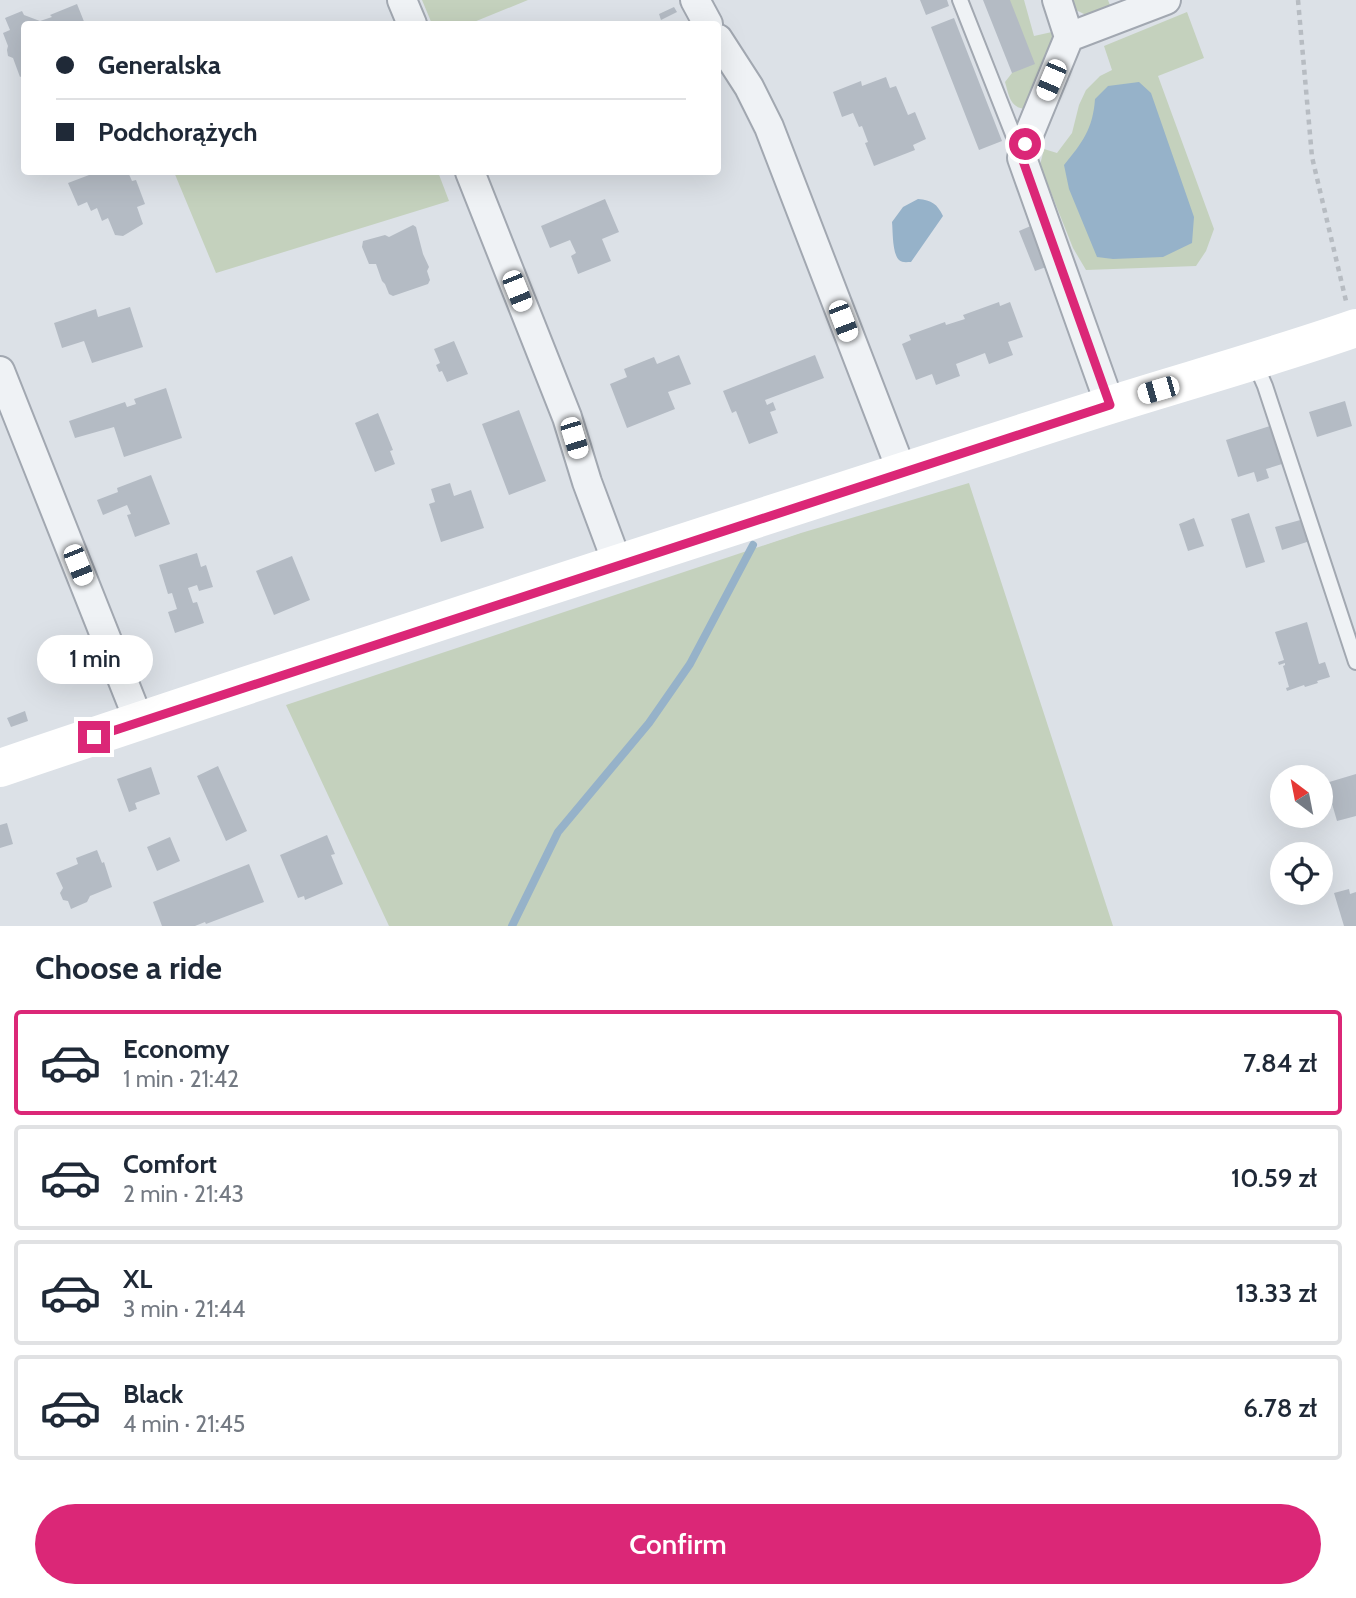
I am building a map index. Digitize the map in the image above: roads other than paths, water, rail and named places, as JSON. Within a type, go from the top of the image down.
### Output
[{"type":"street","points":[[402,0],[411,21]]},
{"type":"street","points":[[695,0],[706,21]]},
{"type":"street","points":[[1057,0],[1069,37],[1025,144],[1022,158],[1110,405]]},
{"type":"street","points":[[1069,37],[1166,0]]},
{"type":"street","points":[[721,44],[749,87],[769,127],[902,472]]},
{"type":"street","points":[[471,175],[567,417],[587,482],[618,565]]},
{"type":"street","points":[[0,768],[1110,405],[1355,333]]},
{"type":"street","points":[[0,371],[139,721]]},
{"type":"lane","points":[[960,0],[1022,158]]},
{"type":"lane","points":[[1254,362],[1265,386],[1356,662]]},
{"type":"water","points":[[1139,82],[1151,93],[1194,217],[1192,243],[1163,257],[1097,257],[1069,189],[1064,165],[1086,135],[1095,99],[1108,86]]},
{"type":"water","points":[[918,199],[934,203],[943,216],[911,262],[903,262],[895,252],[892,222],[903,207]]},
{"type":"waterway","points":[[512,926],[558,832],[649,723],[690,664],[753,545]]}]
